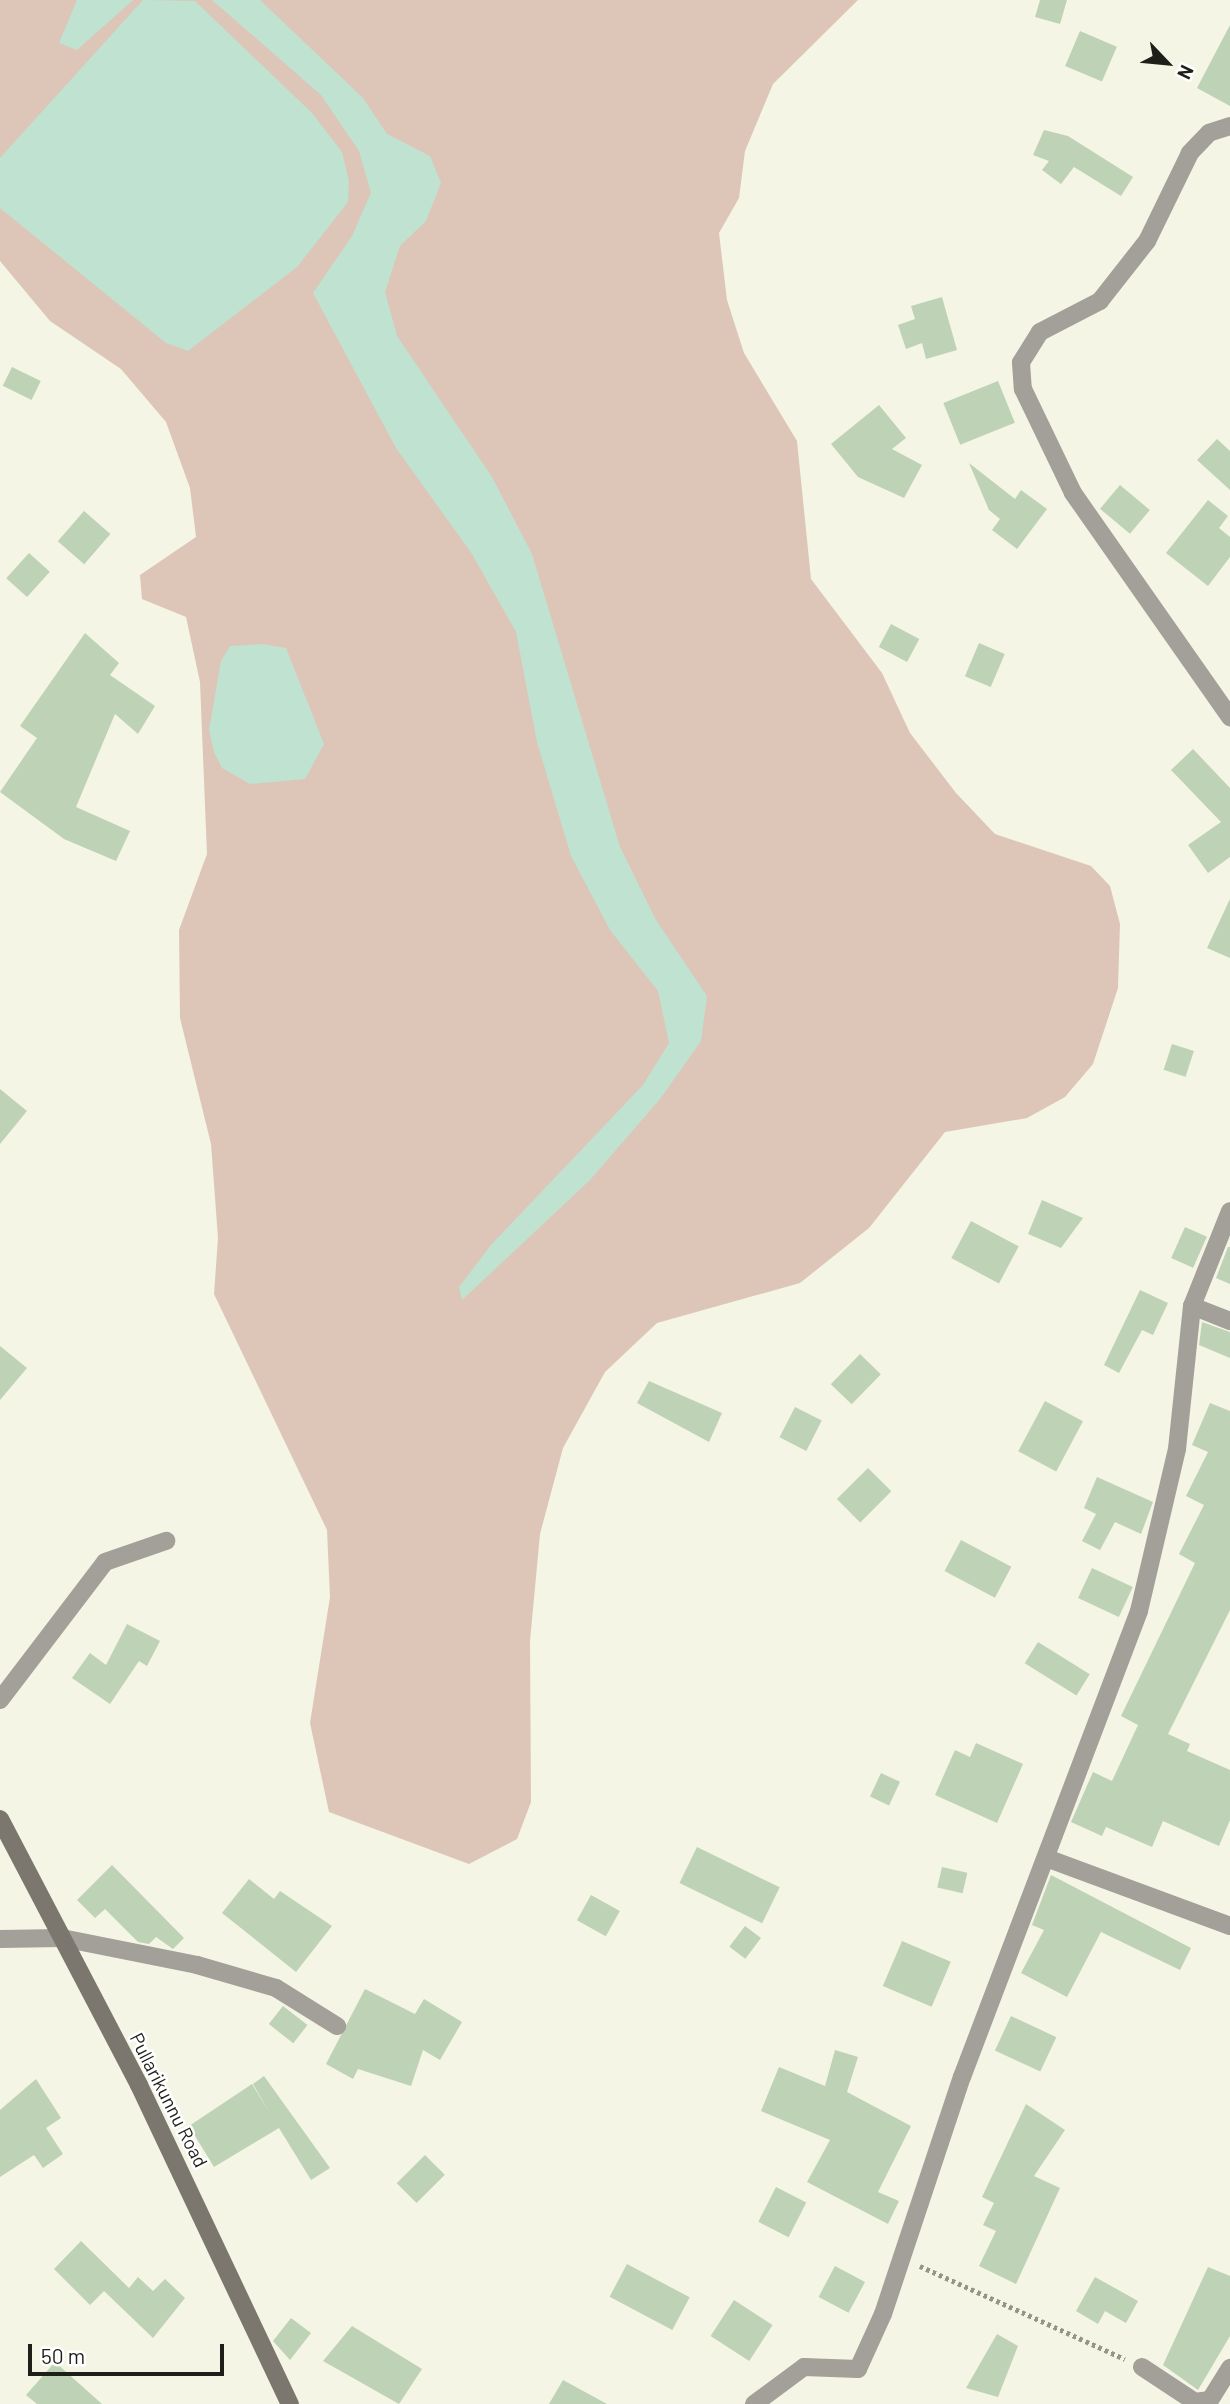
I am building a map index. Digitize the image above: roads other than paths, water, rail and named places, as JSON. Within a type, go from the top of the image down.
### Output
[{"type":"main road","name":"Pullarikunnu Road","points":[[0,1819],[62,1938],[290,2404]]},
{"type":"street","points":[[1230,126],[1209,133],[1190,153],[1147,241],[1100,301],[1040,332],[1021,363],[1023,389],[1073,493],[1230,717]]},
{"type":"street","points":[[754,2404],[804,2367],[854,2372],[862,2365],[903,2258],[962,2077],[1049,1859],[1086,1742],[1139,1611],[1177,1449],[1192,1306],[1230,1211]]},
{"type":"street","points":[[1192,1306],[1230,1321]]},
{"type":"street","points":[[0,1700],[105,1562],[166,1541]]},
{"type":"street","points":[[1049,1859],[1230,1926]]},
{"type":"street","points":[[0,1939],[62,1938],[276,1988],[337,2026]]},
{"type":"street","points":[[1142,2367],[1195,2402],[1212,2402],[1230,2368]]}]
